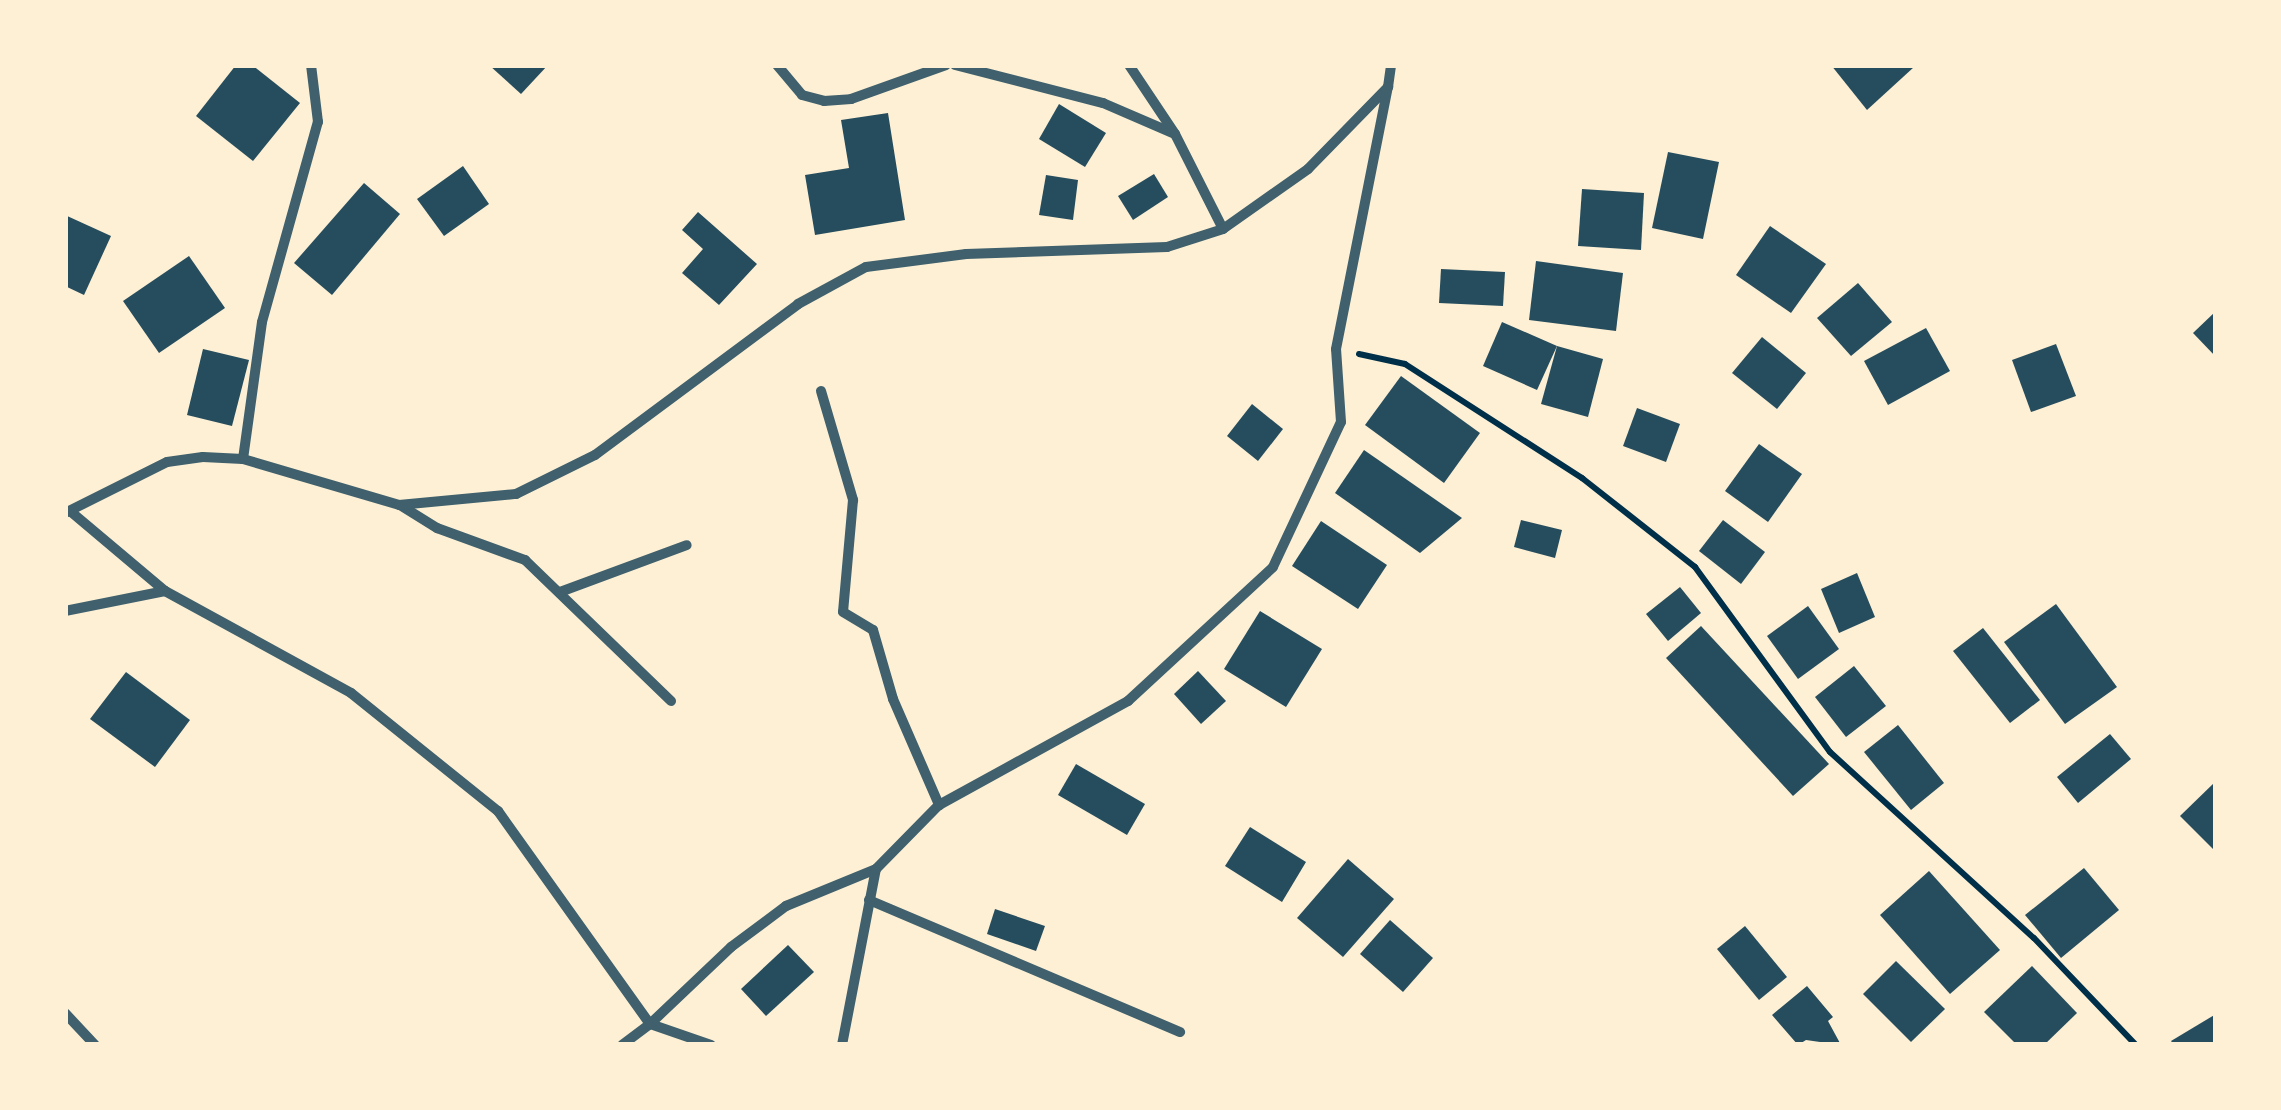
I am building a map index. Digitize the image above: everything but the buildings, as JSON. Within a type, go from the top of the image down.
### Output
[{"type":"street","points":[[243,459],[262,322],[318,122],[311,65]]},
{"type":"street","points":[[777,65],[802,95],[824,101],[851,99],[946,65]]},
{"type":"street","points":[[955,65],[1102,102],[1174,134]]},
{"type":"street","points":[[1129,65],[1174,134],[1223,228]]},
{"type":"street","points":[[622,1045],[650,1024],[731,947],[786,906],[876,869],[938,805],[1128,701],[1273,568],[1342,422],[1336,349],[1391,65]]},
{"type":"street","points":[[399,504],[516,494],[595,455],[798,304],[866,266],[966,254],[1167,248],[1223,228],[1308,170],[1388,88]]},
{"type":"street","points":[[822,391],[854,500],[843,612],[873,630],[893,699],[938,805]]},
{"type":"street","points":[[671,701],[525,560],[437,528],[399,504],[243,459],[167,462],[67,512],[165,592],[351,693],[498,811],[650,1024],[711,1045]]},
{"type":"street","points":[[560,592],[687,545]]},
{"type":"street","points":[[65,610],[165,592]]},
{"type":"street","points":[[842,1045],[876,869]]},
{"type":"street","points":[[869,900],[1180,1032]]},
{"type":"street","points":[[65,1013],[95,1045]]},
{"type":"path","points":[[1336,349],[1405,364],[1582,478],[1695,567],[1830,752],[2034,938],[2136,1045]]}]
